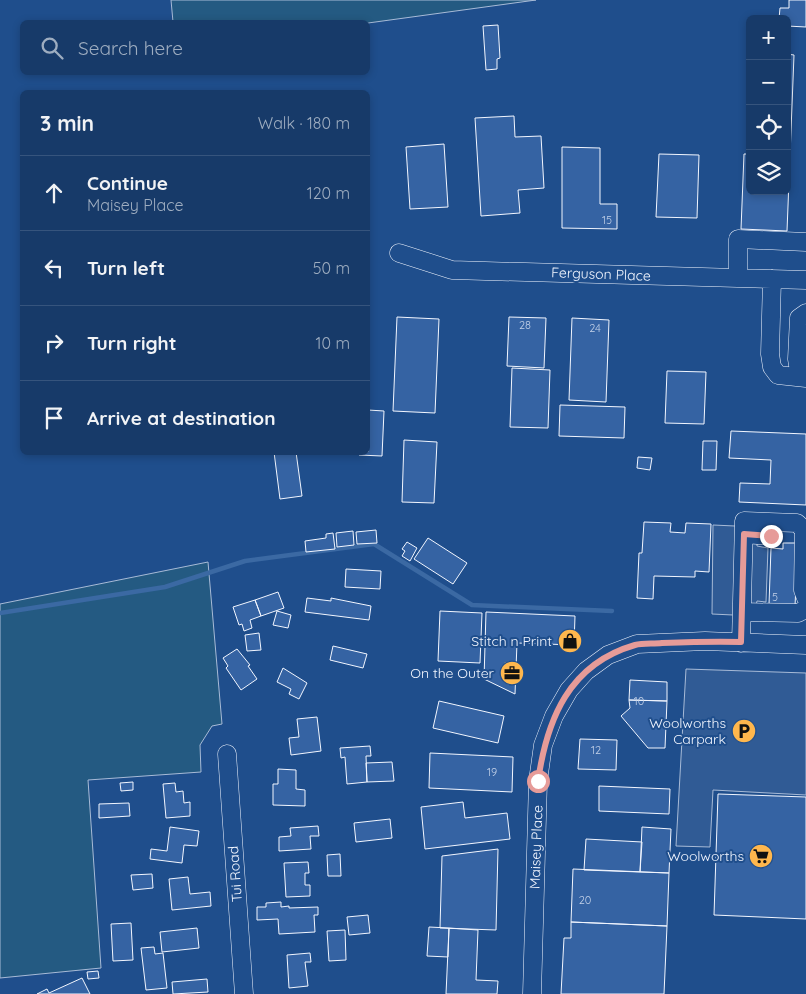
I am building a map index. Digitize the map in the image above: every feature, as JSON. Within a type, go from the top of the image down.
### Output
[{"type":"street","points":[[738,278],[738,239],[806,242]]},
{"type":"street","name":"Ferguson Place","points":[[399,253],[452,270],[806,280]]},
{"type":"street","points":[[772,279],[770,354],[772,367],[778,375],[803,377]]},
{"type":"street","points":[[803,377],[797,359],[799,318],[806,313]]},
{"type":"street","points":[[803,377],[806,346]]},
{"type":"street","points":[[741,642],[744,522],[797,523],[804,530],[803,590],[806,598]]},
{"type":"street","points":[[744,534],[771,536]]},
{"type":"street","points":[[742,612],[798,613],[806,609]]},
{"type":"street","name":"Maisey Place","points":[[532,994],[538,781],[543,745],[554,716],[569,690],[586,671],[608,655],[637,644],[705,641],[806,645]]},
{"type":"street","name":"Tui Road","points":[[227,754],[244,994]]},
{"type":"shaded area","points":[[171,0],[536,0],[370,23],[370,20],[173,20]]},
{"type":"shaded area","points":[[713,525],[757,527],[757,546],[768,548],[766,602],[757,601],[754,616],[712,614]]},
{"type":"shaded area","points":[[208,562],[222,724],[212,726],[200,745],[201,772],[88,780],[101,968],[0,978],[0,604]]},
{"type":"shaded area","name":"Woolworths Carpark","points":[[686,669],[806,673],[806,795],[713,790],[710,847],[676,846]]},
{"type":"building","points":[[789,0],[806,0],[806,27],[791,26],[791,15],[779,15],[780,8],[789,8]]},
{"type":"building","points":[[498,25],[500,58],[497,59],[497,69],[486,70],[483,26]]},
{"type":"building","points":[[791,55],[794,55],[791,131]]},
{"type":"building","points":[[514,116],[515,137],[541,136],[544,188],[518,190],[520,213],[481,216],[475,118]]},
{"type":"building","points":[[444,144],[448,207],[410,209],[406,147]]},
{"type":"building","points":[[562,147],[600,148],[600,204],[617,204],[617,229],[562,228]]},
{"type":"building","points":[[659,154],[699,155],[697,218],[656,217]]},
{"type":"building","points":[[744,154],[746,154],[746,195],[788,195],[787,231],[741,229]]},
{"type":"building","points":[[397,317],[439,319],[435,413],[393,411]]},
{"type":"building","points":[[509,317],[546,318],[544,368],[507,366]]},
{"type":"building","points":[[572,318],[609,320],[606,402],[569,400]]},
{"type":"building","points":[[512,368],[550,370],[548,428],[510,427]]},
{"type":"building","points":[[667,371],[706,372],[704,424],[665,423]]},
{"type":"building","points":[[560,405],[625,407],[624,438],[559,436]]},
{"type":"building","points":[[370,410],[384,411],[382,456],[359,455],[370,455]]},
{"type":"building","points":[[731,431],[806,434],[806,505],[739,502],[740,483],[770,484],[771,460],[729,458]]},
{"type":"building","points":[[404,440],[437,442],[434,503],[402,502]]},
{"type":"building","points":[[703,441],[717,441],[716,470],[702,470]]},
{"type":"building","points":[[274,455],[296,455],[302,496],[280,499]]},
{"type":"building","points":[[638,457],[652,458],[650,470],[637,468]]},
{"type":"building","points":[[644,522],[671,523],[670,532],[685,533],[686,523],[711,524],[709,572],[695,571],[695,577],[654,576],[653,599],[637,598],[639,553],[642,553]]},
{"type":"building","points":[[376,530],[377,543],[357,544],[356,532]]},
{"type":"building","points":[[353,531],[354,545],[337,547],[336,533]]},
{"type":"building","points":[[333,533],[335,549],[306,552],[305,541],[326,538],[326,534]]},
{"type":"building","points":[[428,538],[467,563],[453,584],[414,559]]},
{"type":"building","points":[[407,542],[417,548],[410,561],[402,556],[405,551],[402,549]]},
{"type":"building","points":[[783,543],[798,543],[795,606],[769,604],[771,548],[783,549]]},
{"type":"building","points":[[346,569],[381,571],[380,589],[345,587]]},
{"type":"building","points":[[278,592],[284,608],[261,616],[255,600]]},
{"type":"building","points":[[307,598],[331,601],[331,598],[371,606],[369,620],[305,612]]},
{"type":"building","points":[[255,600],[261,616],[250,620],[252,628],[244,631],[242,624],[239,625],[233,607]]},
{"type":"building","points":[[277,611],[291,615],[288,628],[273,625]]},
{"type":"building","points":[[440,611],[482,613],[480,663],[438,661]]},
{"type":"building","points":[[486,612],[575,616],[574,645],[517,643],[515,694],[484,679]]},
{"type":"building","points":[[259,633],[261,650],[247,651],[245,635]]},
{"type":"building","points":[[333,646],[367,654],[363,668],[330,660]]},
{"type":"building","points":[[237,649],[250,665],[248,666],[257,679],[241,690],[226,668],[228,666],[223,658]]},
{"type":"building","points":[[283,668],[307,683],[299,699],[289,694],[291,689],[277,682]]},
{"type":"building","points":[[630,680],[667,682],[667,701],[629,700]]},
{"type":"building","points":[[629,700],[667,701],[665,748],[648,748],[621,716],[630,708]]},
{"type":"building","points":[[439,701],[504,716],[498,743],[433,728]]},
{"type":"building","points":[[317,717],[321,751],[291,755],[289,738],[299,737],[297,719]]},
{"type":"building","points":[[580,739],[617,740],[616,770],[578,769]]},
{"type":"building","points":[[370,746],[371,756],[366,756],[367,782],[347,784],[345,757],[341,758],[340,748]]},
{"type":"building","points":[[430,753],[513,757],[512,792],[429,788]]},
{"type":"building","points":[[392,762],[394,781],[367,782],[366,763]]},
{"type":"building","points":[[278,769],[296,770],[296,789],[305,790],[305,806],[273,805],[273,784],[278,784]]},
{"type":"building","points":[[133,782],[133,790],[121,791],[120,783]]},
{"type":"building","points":[[175,783],[176,792],[183,791],[184,803],[190,802],[190,816],[166,818],[163,784]]},
{"type":"building","points":[[599,786],[670,789],[669,814],[599,811]]},
{"type":"building","name":"Woolworths","points":[[718,794],[806,797],[806,919],[714,915]]},
{"type":"building","points":[[463,802],[465,818],[507,813],[510,839],[425,849],[421,807]]},
{"type":"building","points":[[129,803],[130,816],[99,818],[99,804]]},
{"type":"building","points":[[390,819],[392,838],[356,842],[354,823]]},
{"type":"building","points":[[318,826],[319,836],[310,836],[311,849],[279,851],[279,837],[291,836],[290,828]]},
{"type":"building","points":[[170,827],[199,831],[197,846],[184,845],[182,863],[150,859],[151,849],[167,851]]},
{"type":"building","points":[[642,827],[671,829],[669,873],[640,872]]},
{"type":"building","points":[[586,839],[642,842],[640,872],[584,870]]},
{"type":"building","points":[[498,849],[496,930],[440,928],[442,856]]},
{"type":"building","points":[[340,854],[341,876],[328,876],[327,855]]},
{"type":"building","points":[[308,862],[309,873],[305,873],[305,885],[310,885],[310,896],[286,897],[284,863]]},
{"type":"building","points":[[573,869],[669,873],[667,926],[571,922]]},
{"type":"building","points":[[152,874],[153,888],[133,890],[131,875]]},
{"type":"building","points":[[188,877],[190,894],[210,892],[211,906],[172,910],[169,879]]},
{"type":"building","points":[[281,902],[281,907],[318,907],[318,915],[314,915],[315,932],[279,934],[278,919],[257,920],[257,907],[266,907],[266,903]]},
{"type":"building","points":[[368,915],[370,933],[349,935],[347,917]]},
{"type":"building","points":[[571,922],[667,926],[664,994],[561,994],[564,938],[571,938]]},
{"type":"building","points":[[131,923],[133,960],[113,961],[111,924]]},
{"type":"building","points":[[429,927],[449,928],[448,957],[427,956]]},
{"type":"building","points":[[197,928],[199,948],[162,952],[160,932]]},
{"type":"building","points":[[449,928],[478,930],[476,980],[498,981],[497,994],[446,994]]},
{"type":"building","points":[[345,930],[346,960],[329,961],[327,931]]},
{"type":"building","points":[[154,947],[155,954],[163,953],[167,988],[146,990],[141,948]]},
{"type":"building","points":[[310,953],[311,962],[305,962],[308,986],[289,988],[287,955]]},
{"type":"building","points":[[98,971],[99,978],[88,979],[87,972]]},
{"type":"building","points":[[82,978],[90,994],[37,994],[47,989],[49,993]]},
{"type":"building","points":[[207,979],[208,992],[173,994],[172,982]]},
{"type":"waterway","points":[[0,613],[165,587],[245,561],[374,544],[472,605],[612,611]]},
{"type":"place","name":"Stitch n Print","points":[[570,641]]},
{"type":"place","name":"On the Outer","points":[[512,673]]},
{"type":"place","name":"Woolworths Carpark","points":[[744,731]]},
{"type":"place","name":"Woolworths","points":[[761,856]]},
{"type":"route","points":[[538,781],[543,745],[554,716],[569,690],[586,671],[608,655],[637,644],[705,641],[741,642],[744,534],[771,536]]}]
